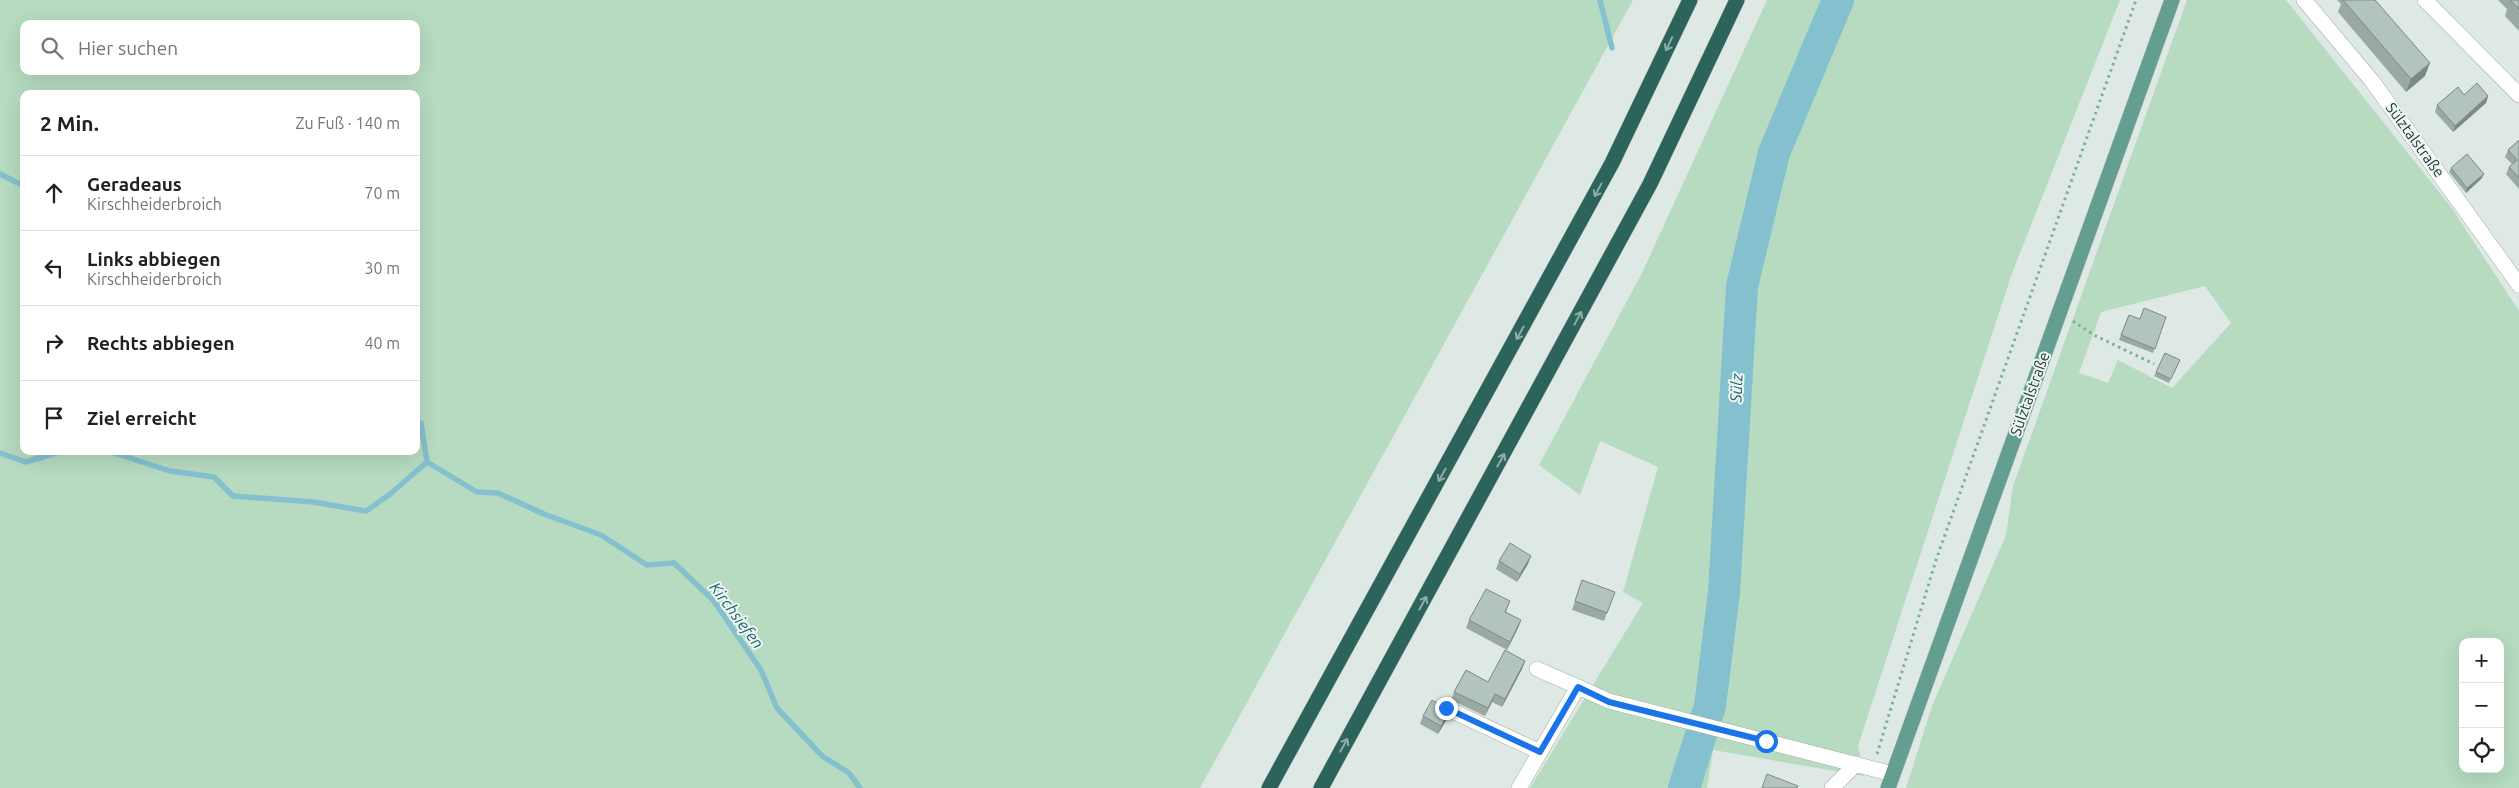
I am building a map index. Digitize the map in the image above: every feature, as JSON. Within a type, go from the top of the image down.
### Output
[{"type":"highway","points":[[1269,788],[1608,172],[1690,0]]},
{"type":"highway","points":[[1321,788],[1650,184],[1737,0]]},
{"type":"main road","name":"Sülztalstraße","points":[[1891,781],[2172,0]]},
{"type":"street","name":"Sülztalstraße","points":[[2304,0],[2372,81],[2519,285]]},
{"type":"street","points":[[2425,0],[2519,95]]},
{"type":"street","points":[[1537,669],[1609,702],[1856,764],[1873,769],[1891,781]]},
{"type":"street","points":[[1519,788],[1578,687]]},
{"type":"street","points":[[1446,708],[1540,752]]},
{"type":"street","points":[[1832,788],[1856,764]]},
{"type":"path","points":[[1873,769],[1936,560],[2136,0]]},
{"type":"path","points":[[2060,312],[2094,335],[2154,364]]},
{"type":"green space","points":[[0,0],[1633,0],[1200,788],[0,788]]},
{"type":"green space","points":[[1767,0],[2120,0],[2011,276],[1858,746],[1864,776],[1713,750],[1707,788],[1530,788],[1643,603],[1623,592],[1658,467],[1600,441],[1580,495],[1539,465],[1642,273]]},
{"type":"green space","points":[[2187,0],[2286,0],[2451,207],[2519,311],[2519,788],[1906,788],[1932,706],[2006,535],[2013,486]],"holes":[[[2205,286],[2231,323],[2172,388],[2118,360],[2108,383],[2079,373],[2101,312]]]},
{"type":"building","points":[[2343,0],[2375,0],[2430,63],[2411,79]]},
{"type":"building","points":[[2510,0],[2519,0],[2519,9]]},
{"type":"building","points":[[2477,83],[2488,96],[2455,126],[2437,105],[2458,87],[2464,95]]},
{"type":"building","points":[[2519,140],[2519,178],[2509,167],[2517,160],[2508,150]]},
{"type":"building","points":[[2467,154],[2484,174],[2467,188],[2451,168]]},
{"type":"building","points":[[2144,308],[2166,317],[2155,349],[2121,335],[2129,315],[2140,319]]},
{"type":"building","points":[[2165,353],[2180,360],[2171,379],[2156,372]]},
{"type":"building","points":[[1510,543],[1531,556],[1520,574],[1499,561]]},
{"type":"building","points":[[1582,580],[1615,592],[1607,613],[1575,601]]},
{"type":"building","points":[[1486,589],[1510,601],[1505,612],[1521,620],[1510,642],[1469,620]]},
{"type":"building","points":[[1505,650],[1525,661],[1505,699],[1495,694],[1488,708],[1454,692],[1466,670],[1488,682]]},
{"type":"building","points":[[1432,700],[1450,711],[1441,726],[1423,716]]},
{"type":"building","points":[[1767,774],[1798,786],[1797,788],[1762,788]]},
{"type":"waterway","points":[[1600,0],[1612,48]]},
{"type":"waterway","name":"Sülz","points":[[1684,788],[1710,706],[1724,592],[1742,286],[1774,153],[1838,0]]},
{"type":"waterway","name":"Kirchsiefen","points":[[0,174],[20,184]]},
{"type":"waterway","name":"Kirchsiefen","points":[[420,423],[427,462],[477,492],[498,493],[544,514],[601,535],[647,565],[674,563],[713,600],[761,670],[777,708],[822,756],[849,773],[860,788]]},
{"type":"waterway","points":[[0,453],[26,462],[49,455]]},
{"type":"waterway","points":[[120,455],[170,471],[214,477],[233,496],[313,502],[366,511],[389,495],[427,462]]},
{"type":"route","points":[[1446,708],[1540,752],[1578,687],[1609,702],[1766,741]]}]
